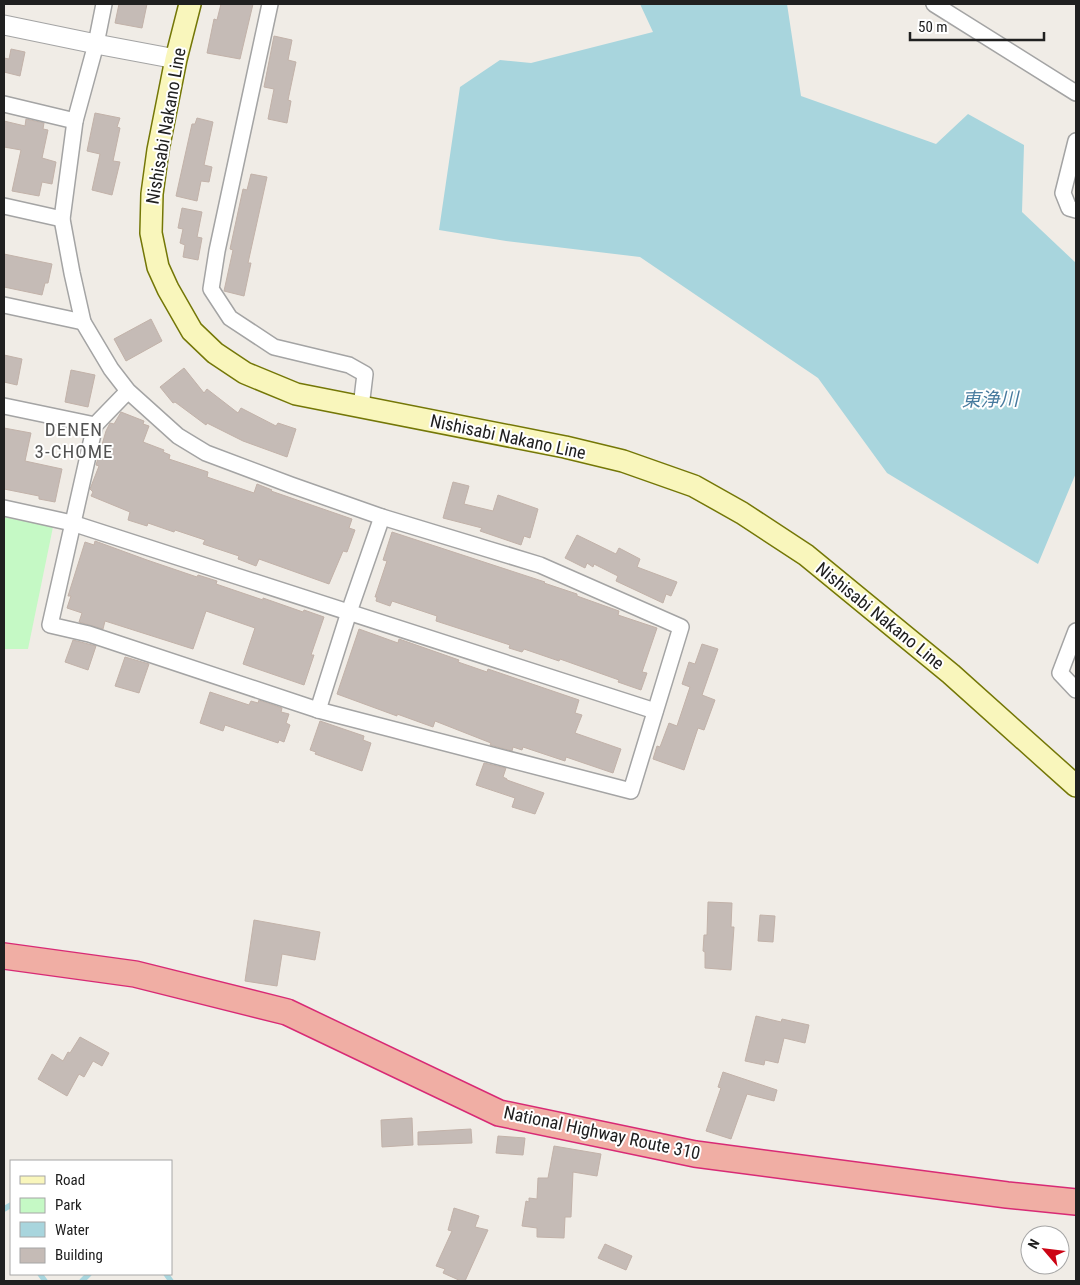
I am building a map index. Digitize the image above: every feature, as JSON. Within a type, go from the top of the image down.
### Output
[{"type":"highway","name":"National Highway Route 310","points":[[4,956],[135,974],[287,1012],[499,1113],[695,1154],[1076,1202]]},
{"type":"main road","name":"Nishisabi Nakano Line","points":[[190,4],[176,59],[158,150],[150,233],[158,267],[168,289],[192,331],[215,353],[245,373],[296,394],[565,447],[623,461],[694,486],[767,528],[806,555],[951,674],[1076,786]]},
{"type":"street","points":[[104,4],[96,44],[75,121],[62,219],[83,322],[111,369],[128,391],[178,436],[206,453],[382,516],[540,566],[681,627],[631,791],[318,710],[90,634],[50,625],[95,425],[128,391]]},
{"type":"street","points":[[270,4],[217,251],[211,289],[230,318],[274,347],[349,365],[365,374],[361,407]]},
{"type":"street","points":[[943,6],[1076,93]]},
{"type":"street","points":[[4,25],[176,59]]},
{"type":"street","points":[[4,104],[75,121]]},
{"type":"street","points":[[1076,141],[1063,193],[1069,208],[1076,210]]},
{"type":"street","points":[[4,206],[62,219]]},
{"type":"street","points":[[4,305],[83,322]]},
{"type":"street","points":[[4,406],[95,425]]},
{"type":"street","points":[[4,508],[72,523],[655,711]]},
{"type":"street","points":[[318,710],[382,516]]},
{"type":"street","points":[[1076,632],[1060,673],[1076,690]]},
{"type":"green space","points":[[4,517],[53,527],[28,649],[4,649]]},
{"type":"water","name":"東浄川","points":[[640,4],[787,4],[801,96],[936,144],[968,114],[1024,145],[1022,212],[1076,263],[1076,473],[1038,564],[887,473],[818,378],[640,257],[506,241],[439,230],[460,87],[500,60],[531,63],[653,32]]},
{"type":"building","points":[[119,4],[147,4],[142,28],[115,23]]},
{"type":"building","points":[[221,4],[253,4],[240,59],[207,53],[214,19],[217,20]]},
{"type":"building","points":[[274,36],[292,40],[288,60],[296,62],[288,100],[291,101],[287,123],[268,119],[274,89],[264,87]]},
{"type":"building","points":[[11,49],[25,52],[20,76],[4,72],[4,58],[9,59]]},
{"type":"building","points":[[95,113],[120,118],[117,127],[120,128],[113,161],[120,162],[112,195],[92,190],[100,154],[87,151]]},
{"type":"building","points":[[197,118],[213,122],[204,165],[212,167],[209,182],[201,181],[197,201],[176,196],[192,124],[195,124]]},
{"type":"building","points":[[26,119],[44,123],[43,129],[48,130],[42,158],[56,162],[52,184],[42,182],[39,196],[12,191],[21,150],[4,147],[4,121],[25,126]]},
{"type":"building","points":[[251,174],[267,177],[248,263],[251,263],[244,296],[224,291],[233,250],[230,249],[243,189],[247,190]]},
{"type":"building","points":[[182,208],[202,212],[197,237],[202,238],[198,260],[183,257],[185,245],[180,243],[183,229],[178,228]]},
{"type":"building","points":[[4,254],[52,264],[48,283],[45,283],[42,295],[4,287]]},
{"type":"building","points":[[151,319],[162,341],[126,361],[114,339]]},
{"type":"building","points":[[4,355],[22,359],[17,385],[4,382]]},
{"type":"building","points":[[184,368],[204,393],[207,389],[238,413],[241,408],[276,426],[278,423],[296,429],[287,457],[243,441],[207,423],[206,425],[175,402],[173,403],[160,387]]},
{"type":"building","points":[[71,370],[95,375],[88,407],[65,402]]},
{"type":"building","points":[[121,412],[144,421],[143,424],[149,426],[143,442],[164,450],[163,452],[170,455],[169,459],[208,472],[207,477],[254,493],[257,484],[271,491],[352,519],[349,528],[355,530],[347,552],[343,551],[329,584],[259,559],[256,566],[238,559],[239,556],[203,544],[205,540],[175,530],[174,532],[148,523],[147,526],[128,520],[130,512],[91,496],[93,492],[90,489],[99,466],[96,465],[106,431],[110,423],[114,424]]},
{"type":"building","points":[[4,428],[31,433],[25,461],[62,469],[55,502],[39,499],[39,496],[4,489]]},
{"type":"building","points":[[453,482],[469,486],[464,504],[493,511],[498,495],[538,509],[530,538],[524,536],[521,545],[480,531],[482,528],[443,518]]},
{"type":"building","points":[[392,532],[545,582],[619,611],[618,615],[657,628],[642,672],[647,673],[641,690],[560,659],[559,661],[524,649],[522,652],[509,648],[510,645],[436,621],[437,616],[392,601],[390,606],[376,601],[377,597],[375,597],[387,561],[383,560]]},
{"type":"building","points":[[577,535],[616,554],[619,548],[640,559],[637,567],[677,582],[671,596],[666,594],[663,603],[616,581],[618,576],[594,564],[593,567],[587,563],[585,568],[565,558]]},
{"type":"building","points":[[95,541],[197,577],[198,575],[217,581],[216,584],[263,600],[263,598],[324,617],[311,655],[314,655],[304,685],[243,664],[255,628],[206,611],[193,649],[105,621],[103,629],[79,622],[82,613],[67,608],[71,596],[68,596],[85,542],[94,545]]},
{"type":"building","points":[[359,629],[398,643],[399,639],[487,672],[488,669],[579,700],[575,713],[582,715],[575,733],[621,749],[613,773],[566,757],[565,761],[523,747],[522,750],[513,747],[512,751],[490,745],[491,743],[435,721],[433,727],[337,694]]},
{"type":"building","points":[[73,640],[96,646],[88,670],[65,662]]},
{"type":"building","points":[[702,644],[718,649],[702,695],[715,700],[704,730],[698,728],[684,770],[653,759],[657,746],[660,747],[669,723],[677,726],[690,687],[682,684],[689,662],[695,664]]},
{"type":"building","points":[[125,657],[149,664],[139,693],[115,686]]},
{"type":"building","points":[[210,692],[249,705],[251,701],[258,703],[259,700],[282,708],[281,712],[289,714],[286,723],[290,725],[284,742],[279,740],[278,743],[225,725],[223,731],[200,723]]},
{"type":"building","points":[[320,721],[364,736],[363,740],[371,743],[362,771],[315,754],[316,752],[310,750]]},
{"type":"building","points":[[484,763],[506,768],[503,777],[507,780],[544,793],[535,814],[512,807],[515,798],[476,785]]},
{"type":"building","points":[[708,902],[732,903],[731,927],[734,927],[731,970],[705,968],[705,952],[703,951],[704,935],[707,935]]},
{"type":"building","points":[[760,915],[775,916],[773,942],[758,941]]},
{"type":"building","points":[[254,920],[320,932],[315,960],[282,954],[277,986],[245,981]]},
{"type":"building","points":[[756,1016],[781,1022],[782,1019],[809,1025],[805,1043],[784,1038],[778,1063],[765,1060],[764,1065],[745,1061]]},
{"type":"building","points":[[80,1037],[109,1053],[102,1066],[93,1061],[84,1077],[79,1074],[67,1096],[38,1079],[52,1054],[63,1061]]},
{"type":"building","points":[[723,1072],[777,1090],[774,1101],[747,1094],[731,1139],[706,1131],[721,1088],[718,1087]]},
{"type":"building","points":[[412,1118],[413,1145],[382,1147],[381,1120]]},
{"type":"building","points":[[471,1129],[472,1143],[418,1145],[418,1132]]},
{"type":"building","points":[[498,1136],[525,1138],[523,1155],[496,1153]]},
{"type":"building","points":[[554,1146],[601,1154],[597,1176],[573,1172],[571,1217],[565,1217],[564,1238],[537,1237],[537,1228],[522,1226],[526,1201],[529,1202],[529,1198],[537,1199],[538,1178],[548,1178]]},
{"type":"building","points":[[454,1208],[479,1216],[475,1227],[488,1230],[465,1281],[443,1273],[445,1269],[436,1266],[452,1231],[448,1230]]},
{"type":"building","points":[[605,1244],[632,1256],[626,1270],[598,1258]]},
{"type":"waterway","points":[[4,1209],[10,1206]]},
{"type":"waterway","points":[[41,1275],[45,1281]]},
{"type":"waterway","points":[[82,1281],[88,1275]]},
{"type":"waterway","points":[[167,1275],[171,1281]]},
{"type":"district","name":"DENEN 3-CHOME","points":[[74,440]]}]
